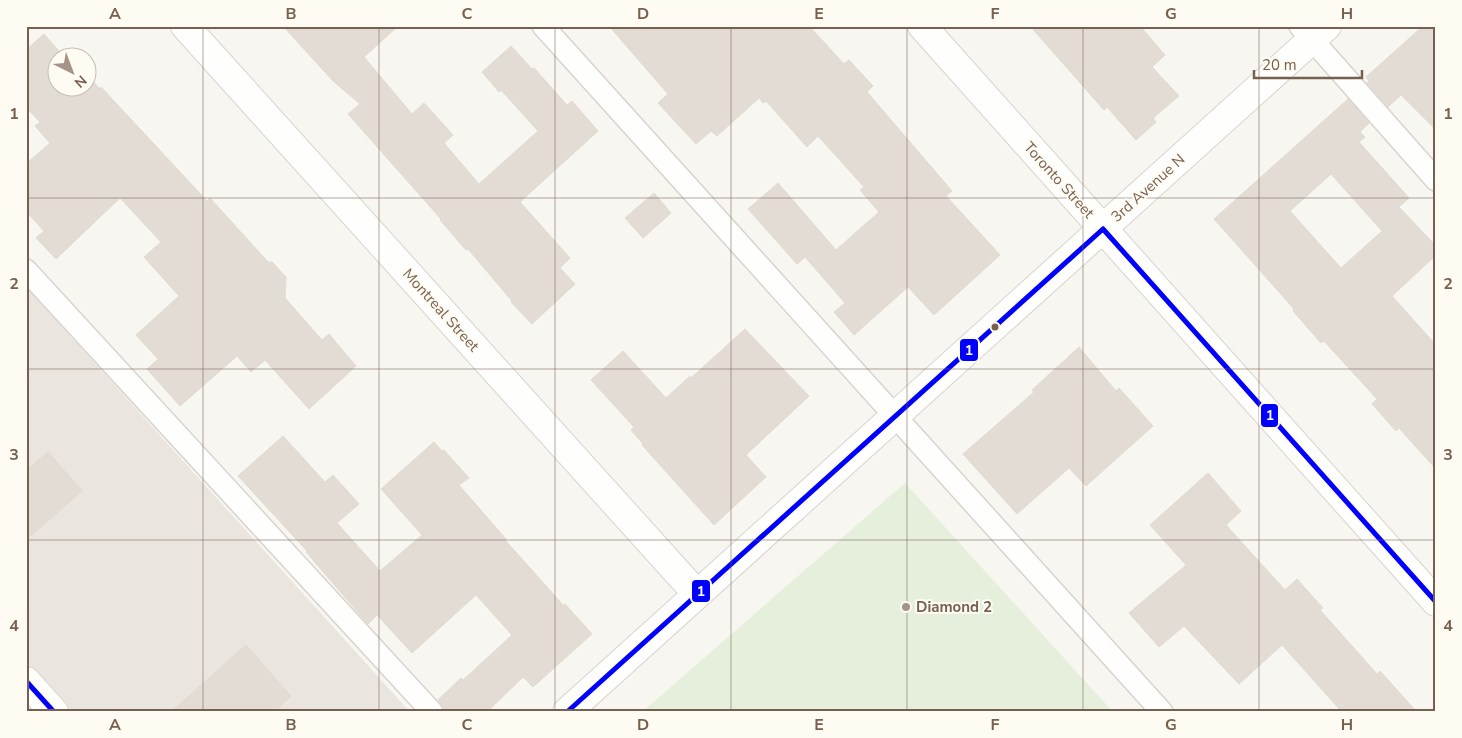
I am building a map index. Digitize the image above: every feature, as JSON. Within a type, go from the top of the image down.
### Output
[{"type":"street","name":"Montreal Street","points":[[185,26],[698,594]]},
{"type":"street","name":"Toronto Street","points":[[922,26],[1436,602]]},
{"type":"street","name":"3rd Avenue N","points":[[567,712],[1102,229],[1313,31]]},
{"type":"street","points":[[26,681],[54,712]]},
{"type":"lane","points":[[543,26],[1162,712]]},
{"type":"lane","points":[[1313,31],[1436,180]]},
{"type":"lane","points":[[26,270],[432,712]]},
{"type":"shaded area","points":[[26,287],[410,712],[26,712]]},
{"type":"green space","name":"Diamond 2","points":[[905,483],[1113,712],[642,712]]},
{"type":"building","points":[[283,26],[398,26],[364,57],[412,114],[424,103],[453,135],[444,143],[479,184],[538,131],[482,72],[511,46],[532,69],[534,68],[567,105],[572,101],[598,131],[520,202],[570,258],[560,268],[575,284],[532,324],[348,114],[360,104],[333,81]]},
{"type":"building","points":[[609,26],[809,26],[844,64],[849,60],[873,86],[867,92],[952,191],[946,196],[1000,255],[934,315],[908,287],[854,335],[834,312],[845,303],[805,257],[797,264],[748,209],[778,183],[836,250],[879,212],[860,190],[864,187],[818,136],[807,147],[766,101],[763,103],[759,98],[717,136],[711,131],[696,144],[658,103],[668,94]]},
{"type":"building","points":[[1030,26],[1140,26],[1165,55],[1152,67],[1179,96],[1153,118],[1156,122],[1136,140],[1107,107],[1104,110]]},
{"type":"building","points":[[1423,26],[1436,26],[1436,130],[1401,95],[1388,107],[1367,83],[1369,81],[1366,77]]},
{"type":"building","points":[[44,34],[56,48],[48,48],[48,98],[98,98],[98,87],[100,89],[101,87],[207,201],[210,198],[268,262],[272,262],[286,277],[285,298],[322,340],[329,334],[356,366],[309,409],[265,360],[251,372],[237,356],[180,406],[147,369],[158,359],[136,335],[179,296],[144,257],[161,242],[120,198],[56,259],[36,238],[44,231],[26,211],[26,164],[50,143],[35,126],[40,122],[26,107],[26,50]]},
{"type":"building","points":[[1348,99],[1369,123],[1360,132],[1365,137],[1359,142],[1409,198],[1399,207],[1436,246],[1436,255],[1392,296],[1436,345],[1436,469],[1399,428],[1396,431],[1372,404],[1377,399],[1324,341],[1321,343],[1293,311],[1294,309],[1214,219]],"holes":[[[1331,174],[1382,231],[1341,268],[1290,211]]]},
{"type":"building","points":[[654,193],[671,213],[643,238],[625,218]]},
{"type":"building","points":[[745,329],[809,396],[746,455],[766,477],[714,525],[642,445],[631,430],[634,427],[591,380],[623,351],[666,398]]},
{"type":"building","points":[[1079,347],[1116,391],[1119,388],[1153,426],[1086,486],[1069,468],[1017,514],[963,454],[1034,392],[1032,390]]},
{"type":"building","points":[[283,436],[325,482],[333,475],[359,504],[337,523],[380,571],[422,535],[381,489],[434,442],[442,451],[444,450],[469,478],[459,485],[505,540],[564,606],[565,604],[592,634],[533,687],[523,677],[490,709],[493,712],[444,712],[438,700],[512,635],[476,595],[412,653],[377,615],[368,624],[307,551],[238,476]]},
{"type":"building","points":[[48,452],[82,491],[26,540],[26,471]]},
{"type":"building","points":[[1208,473],[1241,511],[1226,525],[1285,590],[1297,579],[1323,608],[1320,610],[1377,674],[1380,671],[1417,712],[1342,712],[1282,645],[1239,684],[1184,626],[1159,647],[1129,613],[1186,565],[1150,525]]},
{"type":"building","points":[[246,645],[291,696],[274,712],[171,712]]},
{"type":"transit line","name":"1","points":[[1103,229],[1436,602]]},
{"type":"transit line","name":"1","points":[[567,712],[1103,229]]},
{"type":"transit line","name":"1","points":[[26,681],[54,712]]},
{"type":"place","name":"Diamond 2","points":[[906,607]]}]
